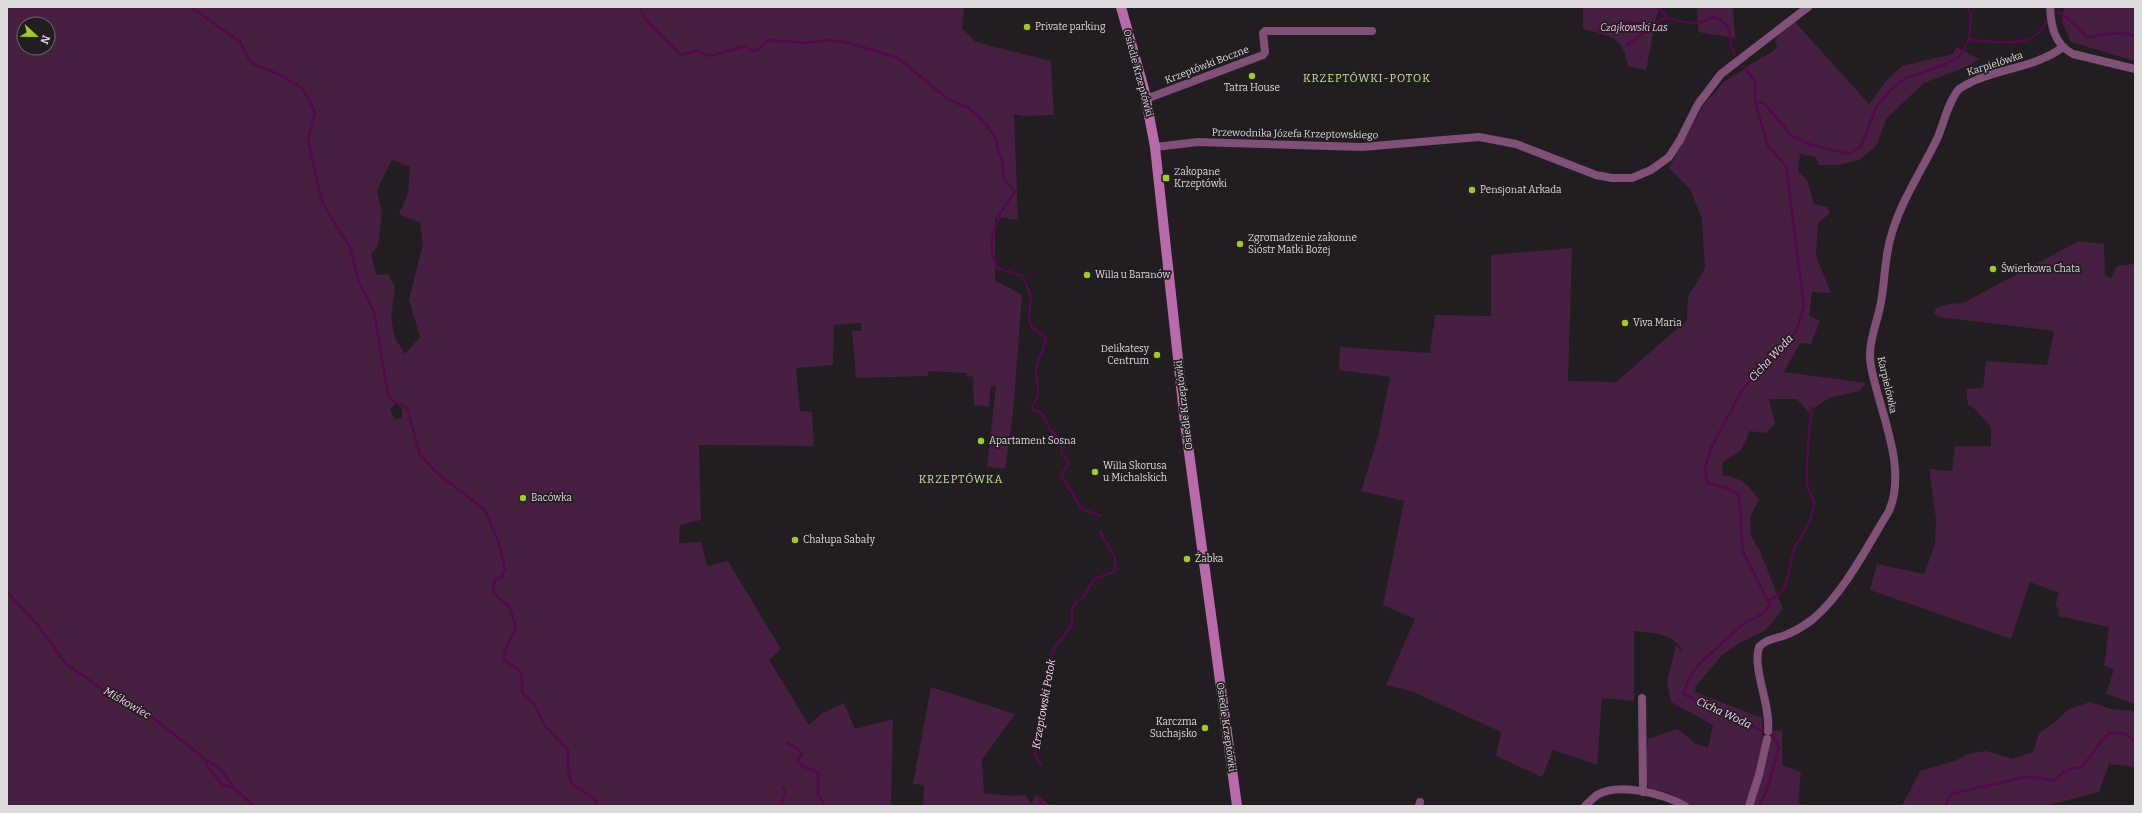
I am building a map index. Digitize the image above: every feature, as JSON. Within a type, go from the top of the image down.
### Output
[{"type":"main road","name":"Osiedle Krzeptówki","points":[[1121,7],[1146,99],[1155,146],[1185,422],[1237,806]]},
{"type":"street","name":"Przewodnika Józefa Krzeptowskiego","points":[[1155,146],[1198,142],[1358,147],[1485,137],[1516,144],[1596,175],[1612,178],[1632,178],[1651,170],[1669,157],[1680,140],[1698,104],[1721,74],[1808,7]]},
{"type":"street","points":[[2050,7],[2052,28],[2063,47],[2073,54],[2135,69]]},
{"type":"street","name":"Krzeptówki Boczne","points":[[1146,99],[1263,55],[1265,52],[1263,34],[1265,31],[1372,31]]},
{"type":"street","name":"Karpielówka","points":[[1749,806],[1759,775],[1767,735],[1769,715],[1758,662],[1759,647],[1769,640],[1799,628],[1822,610],[1844,582],[1889,511],[1894,500],[1896,488],[1895,468],[1884,412],[1871,366],[1870,354],[1881,304],[1886,256],[1896,220],[1936,141],[1959,88],[1979,79],[2039,60],[2055,53],[2063,47]]},
{"type":"street","points":[[1642,698],[1643,792]]},
{"type":"street","points":[[1585,806],[1596,796],[1608,791],[1643,792],[1668,797],[1685,806]]},
{"type":"green space","points":[[7,7],[964,7],[962,28],[976,42],[1051,61],[1054,115],[1024,116],[1014,114],[1018,220],[995,217],[995,280],[1022,295],[1013,413],[1005,469],[987,467],[996,386],[991,386],[989,407],[974,405],[973,377],[967,376],[967,373],[928,371],[928,376],[856,378],[852,331],[861,331],[861,323],[834,325],[833,365],[796,368],[800,411],[812,412],[814,446],[699,445],[701,520],[680,525],[679,543],[701,542],[707,566],[728,561],[781,649],[769,660],[809,725],[821,714],[844,703],[855,729],[893,719],[891,806],[7,806]],"holes":[[[392,160],[410,167],[408,194],[399,214],[420,223],[423,244],[409,300],[420,337],[405,354],[395,338],[391,318],[395,287],[388,274],[376,275],[371,254],[378,246],[382,214],[377,190]],[[395,404],[402,408],[402,418],[395,419],[390,410]]]},
{"type":"green space","name":"Czajkowski Las","points":[[1583,7],[1660,7],[1657,14],[1646,70],[1628,66],[1623,48],[1613,38],[1583,29]]},
{"type":"green space","name":"Czajkowski Las","points":[[1697,7],[1733,7],[1735,38],[1698,32]]},
{"type":"green space","points":[[2064,7],[2135,7],[2135,61],[2071,42],[2062,22]]},
{"type":"green space","points":[[1795,22],[1869,104],[1886,81],[1902,66],[1953,54],[1956,47],[1979,59],[1966,67],[1924,83],[1887,118],[1876,146],[1859,160],[1838,165],[1819,165],[1815,157],[1800,154],[1798,171],[1807,180],[1814,204],[1828,207],[1830,213],[1818,223],[1816,256],[1831,293],[1812,292],[1809,315],[1820,321],[1811,344],[1800,343],[1784,372],[1866,383],[1859,391],[1829,398],[1808,412],[1797,399],[1769,399],[1775,424],[1766,433],[1750,431],[1741,450],[1723,462],[1722,475],[1740,480],[1748,486],[1759,500],[1750,517],[1751,536],[1760,551],[1783,609],[1766,630],[1743,641],[1722,655],[1696,686],[1695,692],[1762,718],[1761,752],[1753,785],[1744,806],[1691,806],[1669,793],[1648,788],[1645,768],[1648,739],[1678,729],[1696,744],[1708,748],[1713,725],[1671,702],[1667,683],[1676,645],[1683,652],[1679,646],[1674,641],[1662,635],[1634,631],[1634,701],[1602,698],[1597,765],[1553,750],[1542,777],[1496,756],[1501,732],[1411,691],[1386,685],[1415,619],[1383,605],[1404,501],[1361,491],[1378,437],[1390,377],[1339,370],[1340,347],[1430,353],[1435,315],[1491,316],[1491,255],[1572,248],[1568,381],[1616,382],[1687,320],[1688,297],[1705,268],[1702,219],[1690,189],[1669,168],[1704,104],[1724,82],[1772,52],[1777,47],[1775,39]]},
{"type":"green space","points":[[2079,241],[2104,244],[2105,275],[2111,278],[2117,266],[2134,264],[2135,256],[2135,704],[2106,694],[2114,669],[2104,666],[2109,627],[2058,616],[2059,608],[2055,607],[2059,593],[2030,582],[2011,639],[1870,590],[1877,564],[1924,574],[1935,544],[1936,518],[1929,469],[1952,471],[1955,446],[1991,446],[1991,427],[1975,409],[1968,405],[1966,389],[1983,388],[1986,361],[2047,365],[2054,331],[1939,317],[1934,314],[1936,308],[1949,304],[1963,303]]},
{"type":"green space","points":[[931,687],[1015,714],[982,760],[984,793],[1011,796],[1025,795],[1031,804],[1036,795],[1051,806],[923,806],[924,785],[913,784]]},
{"type":"green space","points":[[2090,702],[2111,709],[2135,711],[2135,767],[2109,764],[2099,792],[2045,806],[1902,806],[1920,771],[1955,761],[1968,754],[1986,751],[2013,759],[2033,752],[2039,733],[2054,723],[2069,709]]},
{"type":"green space","points":[[1782,730],[1782,765],[1801,772],[1798,803],[1805,806],[1750,806],[1768,748],[1770,731]]},
{"type":"waterway","points":[[191,7],[240,42],[251,63],[281,75],[303,89],[315,112],[308,139],[317,182],[323,204],[350,248],[360,285],[374,311],[388,395],[394,402],[407,408],[420,455],[437,473],[485,510],[500,546],[505,569],[502,577],[495,579],[493,593],[509,606],[516,627],[504,653],[504,660],[519,671],[522,680],[522,693],[534,704],[545,726],[568,750],[568,770],[571,783],[595,799],[596,806]]},
{"type":"waterway","name":"Krzeptowski Potok","points":[[639,7],[646,20],[681,55],[696,51],[711,56],[745,46],[752,51],[757,50],[769,40],[805,43],[829,40],[849,43],[898,58],[949,100],[969,108],[986,124],[996,139],[1002,161],[1004,179],[1015,191],[1000,213],[992,238],[992,253],[997,268],[1023,276],[1031,298],[1029,319],[1031,326],[1046,338],[1036,367],[1038,392],[1032,407],[1034,411],[1041,412],[1051,431],[1061,439],[1062,453],[1069,463],[1061,475],[1082,509],[1101,516]]},
{"type":"waterway","points":[[1655,7],[1662,11],[1667,18],[1680,21],[1696,23],[1714,17],[1721,21],[1728,29],[1732,48],[1735,54]]},
{"type":"waterway","name":"Cicha Woda","points":[[1759,806],[1766,793],[1779,748],[1773,736],[1683,694],[1690,676],[1700,663],[1743,624],[1764,613],[1770,605],[1743,552],[1739,494],[1726,488],[1707,483],[1705,468],[1711,448],[1742,390],[1796,332],[1804,306],[1786,166],[1768,146],[1755,102],[1764,103],[1792,136],[1809,144],[1845,153],[1851,153],[1861,146],[1877,106],[1891,89],[1906,78],[1946,64],[1960,56],[1969,39],[1971,16],[1968,7]]},
{"type":"waterway","points":[[2058,12],[2087,37],[2117,33],[2135,36]]},
{"type":"waterway","points":[[1597,31],[1613,29],[1625,22],[1650,24],[1667,18]]},
{"type":"waterway","points":[[1969,39],[1998,42],[2013,42],[2030,39],[2042,29],[2048,19]]},
{"type":"waterway","points":[[1627,45],[1659,22]]},
{"type":"waterway","points":[[1743,66],[1755,81],[1755,102]]},
{"type":"waterway","points":[[1769,600],[1776,597],[1782,591],[1788,577],[1793,552],[1813,512],[1814,503],[1807,484],[1807,455],[1812,407]]},
{"type":"waterway","name":"Krzeptowski Potok","points":[[1041,764],[1035,754],[1045,684],[1053,650],[1072,625],[1072,609],[1077,601],[1083,598],[1094,579],[1114,572],[1116,566],[1112,551],[1100,531]]},
{"type":"waterway","name":"Miśkowiec","points":[[7,592],[37,624],[66,664],[111,695],[147,713],[205,759],[208,768],[223,785],[234,788],[254,806]]},
{"type":"waterway","points":[[1945,806],[1951,794],[2026,777],[2054,781],[2066,771],[2073,768],[2082,767],[2102,740],[2110,733],[2126,734],[2135,741]]},
{"type":"waterway","points":[[787,743],[797,748],[802,755],[797,760],[802,766],[818,772],[818,794],[825,806]]},
{"type":"waterway","points":[[205,760],[218,766],[234,787]]},
{"type":"waterway","points":[[781,806],[785,793],[783,787]]},
{"type":"waterway","name":"Krzeptowski Potok","points":[[1038,799],[1043,806]]},
{"type":"place","name":"Private parking","points":[[1027,27]]},
{"type":"place","name":"Tatra House","points":[[1252,76]]},
{"type":"place","name":"Zakopane Krzeptówki","points":[[1166,178]]},
{"type":"place","name":"Pensjonat Arkada","points":[[1472,190]]},
{"type":"place","name":"Zgromadzenie zakonne Sióstr Matki Bożej","points":[[1240,244]]},
{"type":"place","name":"Świerkowa Chata","points":[[1993,269]]},
{"type":"place","name":"Willa u Baranów","points":[[1087,275]]},
{"type":"place","name":"Viva Maria","points":[[1625,323]]},
{"type":"place","name":"Delikatesy Centrum","points":[[1157,355]]},
{"type":"place","name":"Apartament Sosna","points":[[981,441]]},
{"type":"place","name":"Willa Skorusa u Michalskich","points":[[1095,472]]},
{"type":"place","name":"Bacówka","points":[[523,498]]},
{"type":"place","name":"Chałupa Sabały","points":[[795,540]]},
{"type":"place","name":"Żabka","points":[[1187,559]]},
{"type":"place","name":"Karczma Suchajsko","points":[[1205,728]]},
{"type":"district","name":"KRZEPTÓWKI-POTOK","points":[[1367,78]]},
{"type":"district","name":"KRZEPTÓWKA","points":[[961,479]]}]
